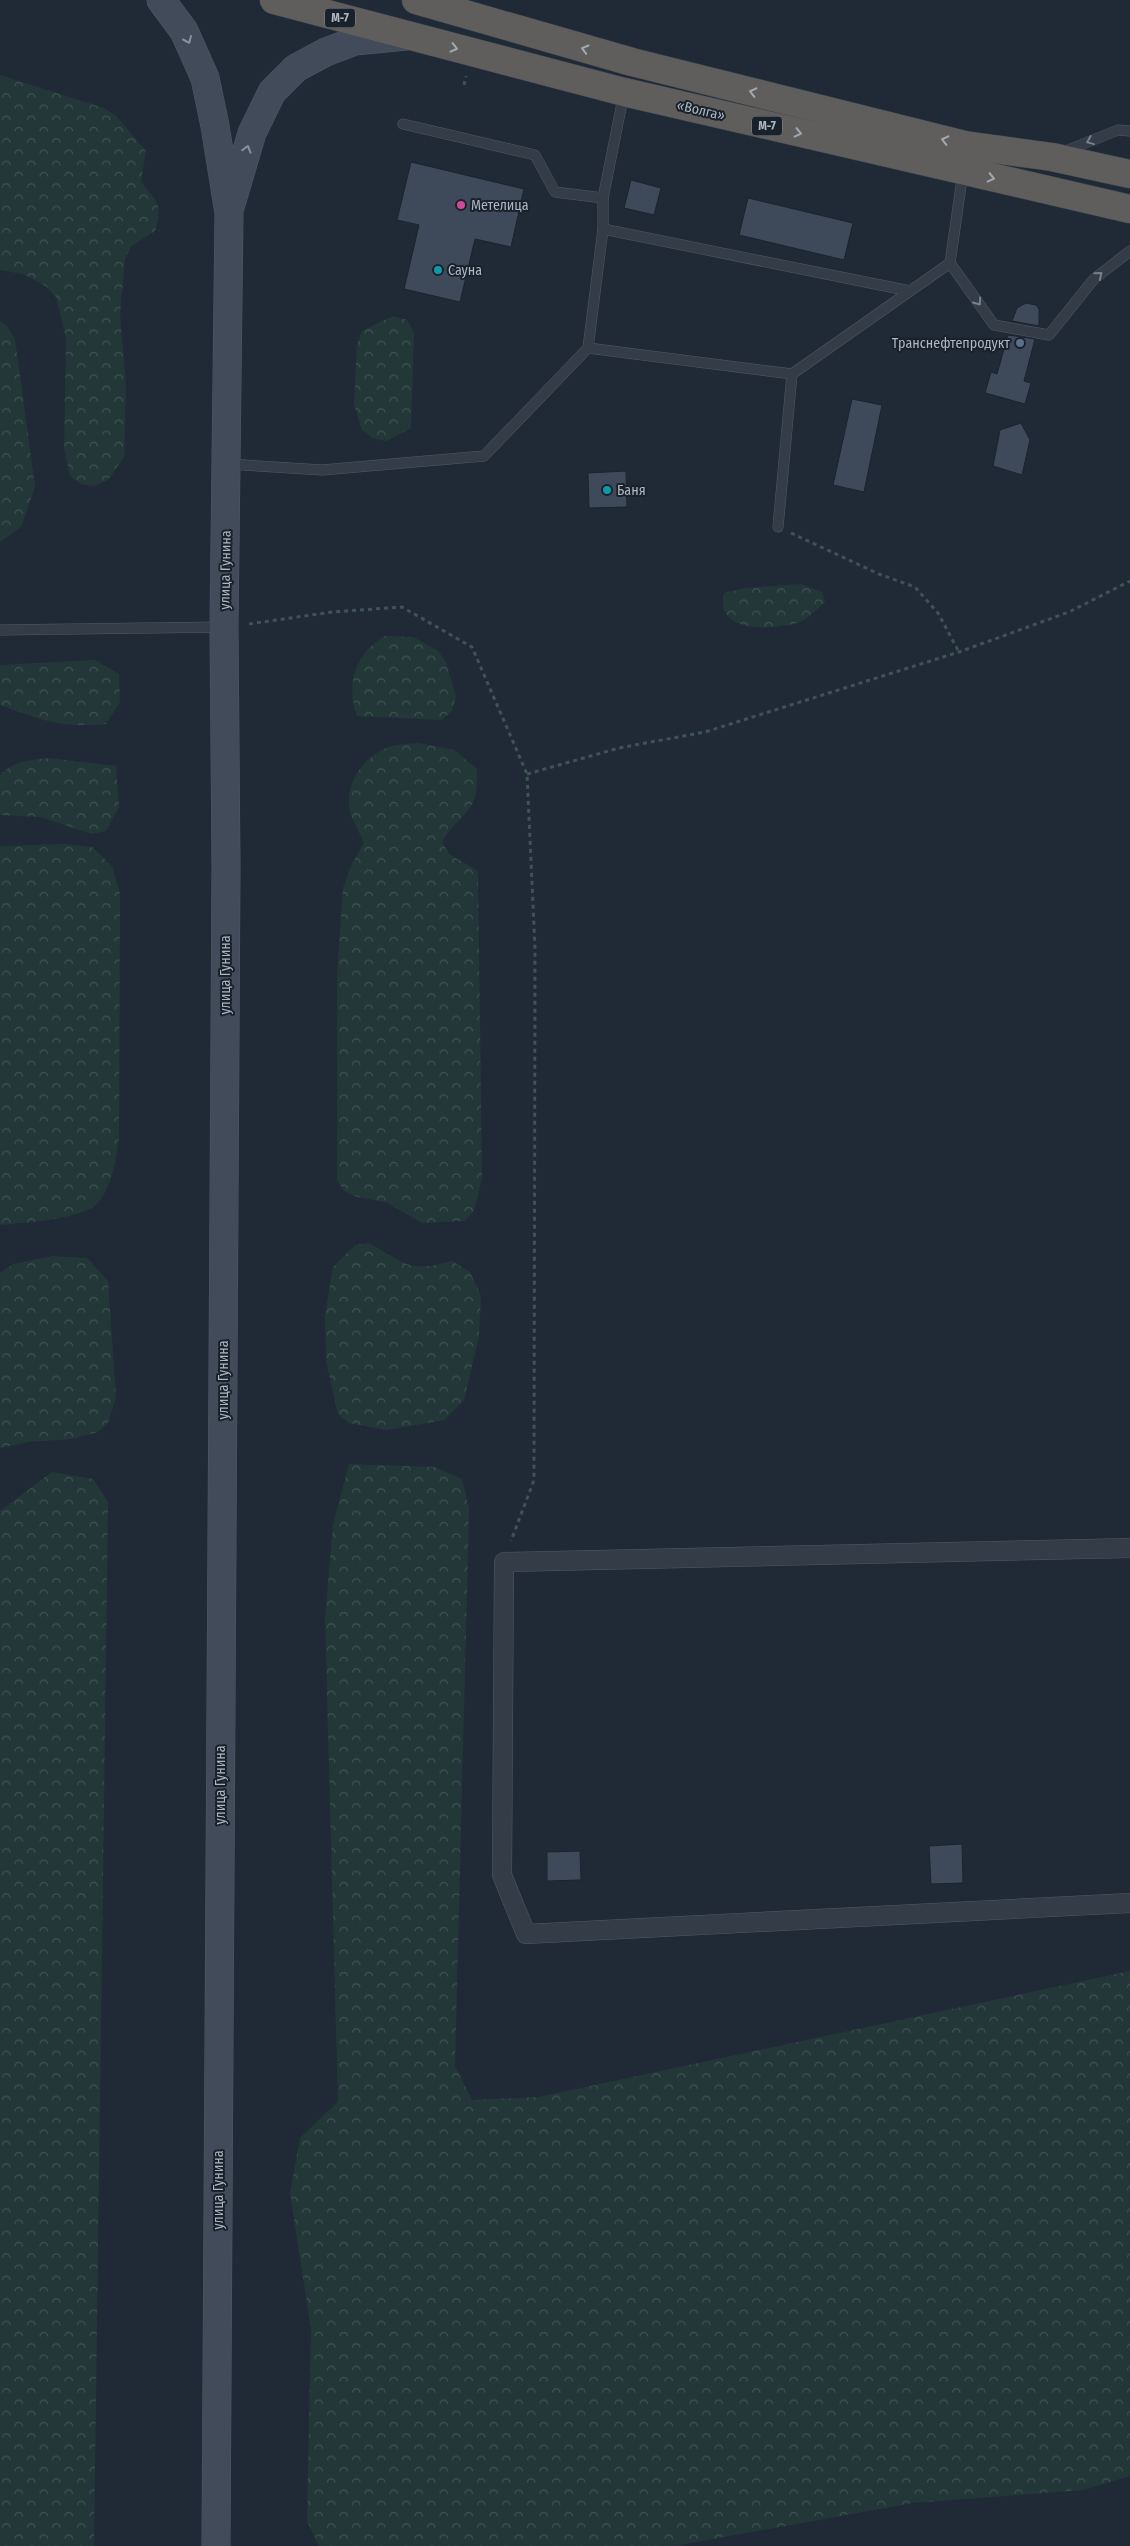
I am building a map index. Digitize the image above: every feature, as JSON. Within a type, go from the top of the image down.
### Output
[{"type":"highway","name":"«Волга»","points":[[274,0],[624,92],[1130,210]]},
{"type":"highway","name":"М-7","points":[[416,0],[632,62],[965,145],[1052,157],[1130,174]]},
{"type":"main road","points":[[161,0],[184,30],[204,78],[215,126],[229,213]]},
{"type":"main road","points":[[229,213],[252,134],[272,92],[296,68],[326,52],[355,41],[406,36]]},
{"type":"main road","name":"улица Гунина","points":[[216,2546],[226,867],[224,627],[229,213]]},
{"type":"street","points":[[1130,1548],[504,1562],[502,1875],[526,1934],[1130,1903]]},
{"type":"lane","points":[[226,464],[322,470],[484,456],[588,348],[604,229],[603,198],[624,92]]},
{"type":"lane","points":[[403,124],[535,155],[555,192],[603,198]]},
{"type":"lane","points":[[1052,157],[1118,130],[1130,131]]},
{"type":"lane","points":[[963,172],[950,263],[994,326],[1049,335],[1094,279],[1130,251]]},
{"type":"lane","points":[[604,229],[910,291]]},
{"type":"lane","points":[[588,348],[792,374],[950,263]]},
{"type":"lane","points":[[778,527],[792,374]]},
{"type":"lane","points":[[0,630],[224,627]]},
{"type":"path","points":[[778,527],[879,574],[915,587],[938,613],[959,652]]},
{"type":"path","points":[[527,774],[619,748],[705,732],[959,652],[1069,612],[1130,581]]},
{"type":"path","points":[[224,627],[332,612],[402,607],[472,647],[527,774],[535,948],[534,1480],[504,1562]]},
{"type":"green space","points":[[0,75],[104,108],[116,116],[146,151],[141,182],[155,199],[159,214],[155,231],[131,246],[125,259],[120,315],[126,387],[124,457],[108,480],[95,486],[81,484],[70,476],[64,448],[66,338],[56,297],[47,287],[23,274],[0,270]]},
{"type":"green space","points":[[393,316],[407,320],[414,332],[411,428],[386,441],[373,438],[362,430],[354,404],[357,344],[362,331]]},
{"type":"green space","points":[[0,321],[7,326],[15,339],[35,487],[21,527],[0,542]]},
{"type":"green space","points":[[801,584],[822,592],[825,602],[801,622],[774,627],[747,626],[736,622],[728,616],[723,606],[724,593],[745,588]]},
{"type":"green space","points":[[385,636],[413,637],[437,650],[446,662],[456,697],[452,711],[441,720],[357,716],[352,692],[356,670],[360,660],[367,651]]},
{"type":"green space","points":[[95,660],[119,674],[120,702],[106,724],[63,724],[0,705],[0,665]]},
{"type":"green space","points":[[419,743],[454,750],[477,769],[475,797],[469,809],[442,842],[449,854],[478,871],[482,1178],[474,1211],[465,1221],[422,1223],[386,1202],[357,1197],[344,1191],[337,1180],[337,976],[343,888],[351,866],[364,843],[352,818],[349,807],[349,795],[352,784],[363,765],[381,750],[402,744]]},
{"type":"green space","points":[[48,758],[116,766],[119,807],[106,831],[92,834],[40,817],[0,815],[0,775],[17,764]]},
{"type":"green space","points":[[64,844],[92,847],[112,866],[120,894],[119,1137],[117,1154],[110,1180],[103,1196],[98,1203],[90,1208],[79,1213],[52,1219],[0,1225],[0,846]]},
{"type":"green space","points":[[369,1243],[400,1261],[417,1266],[438,1265],[452,1261],[470,1272],[481,1296],[479,1336],[464,1400],[444,1420],[387,1430],[349,1423],[338,1414],[326,1361],[325,1315],[333,1267],[355,1245]]},
{"type":"green space","points":[[53,1256],[87,1258],[108,1281],[116,1397],[108,1423],[98,1432],[71,1439],[29,1442],[0,1448],[0,1273],[13,1264]]},
{"type":"green space","points":[[349,1464],[434,1467],[462,1479],[469,1509],[455,2066],[472,2100],[539,2097],[1130,1971],[1130,2476],[1083,2490],[913,2503],[674,2546],[319,2546],[307,2521],[311,2329],[290,2193],[300,2138],[338,2102],[325,1618],[333,1525]]},
{"type":"green space","points":[[52,1472],[93,1479],[108,1502],[94,2546],[0,2546],[0,1511]]},
{"type":"building","name":"Метелица","points":[[411,162],[524,189],[511,247],[475,239],[460,302],[404,289],[419,225],[397,220]]},
{"type":"building","points":[[631,180],[661,188],[654,215],[624,208]]},
{"type":"building","points":[[748,198],[853,223],[844,260],[739,235]]},
{"type":"building","points":[[1026,303],[1036,305],[1039,309],[1039,326],[1012,321],[1017,308]]},
{"type":"building","points":[[1008,335],[1035,339],[1024,381],[1031,383],[1025,404],[985,393],[991,372],[997,374]]},
{"type":"building","points":[[852,399],[882,405],[864,492],[833,485]]},
{"type":"building","points":[[1021,423],[1030,440],[1022,475],[993,466],[1000,430]]},
{"type":"building","name":"Баня","points":[[626,471],[627,507],[589,508],[588,473]]},
{"type":"building","points":[[962,1844],[963,1883],[931,1884],[929,1846]]},
{"type":"building","points":[[580,1851],[581,1880],[547,1881],[547,1852]]},
{"type":"place","name":"Метелица","points":[[461,205]]},
{"type":"place","name":"Сауна","points":[[438,270]]},
{"type":"place","name":"Транснефтепродукт","points":[[1020,343]]},
{"type":"place","name":"Баня","points":[[607,490]]}]
